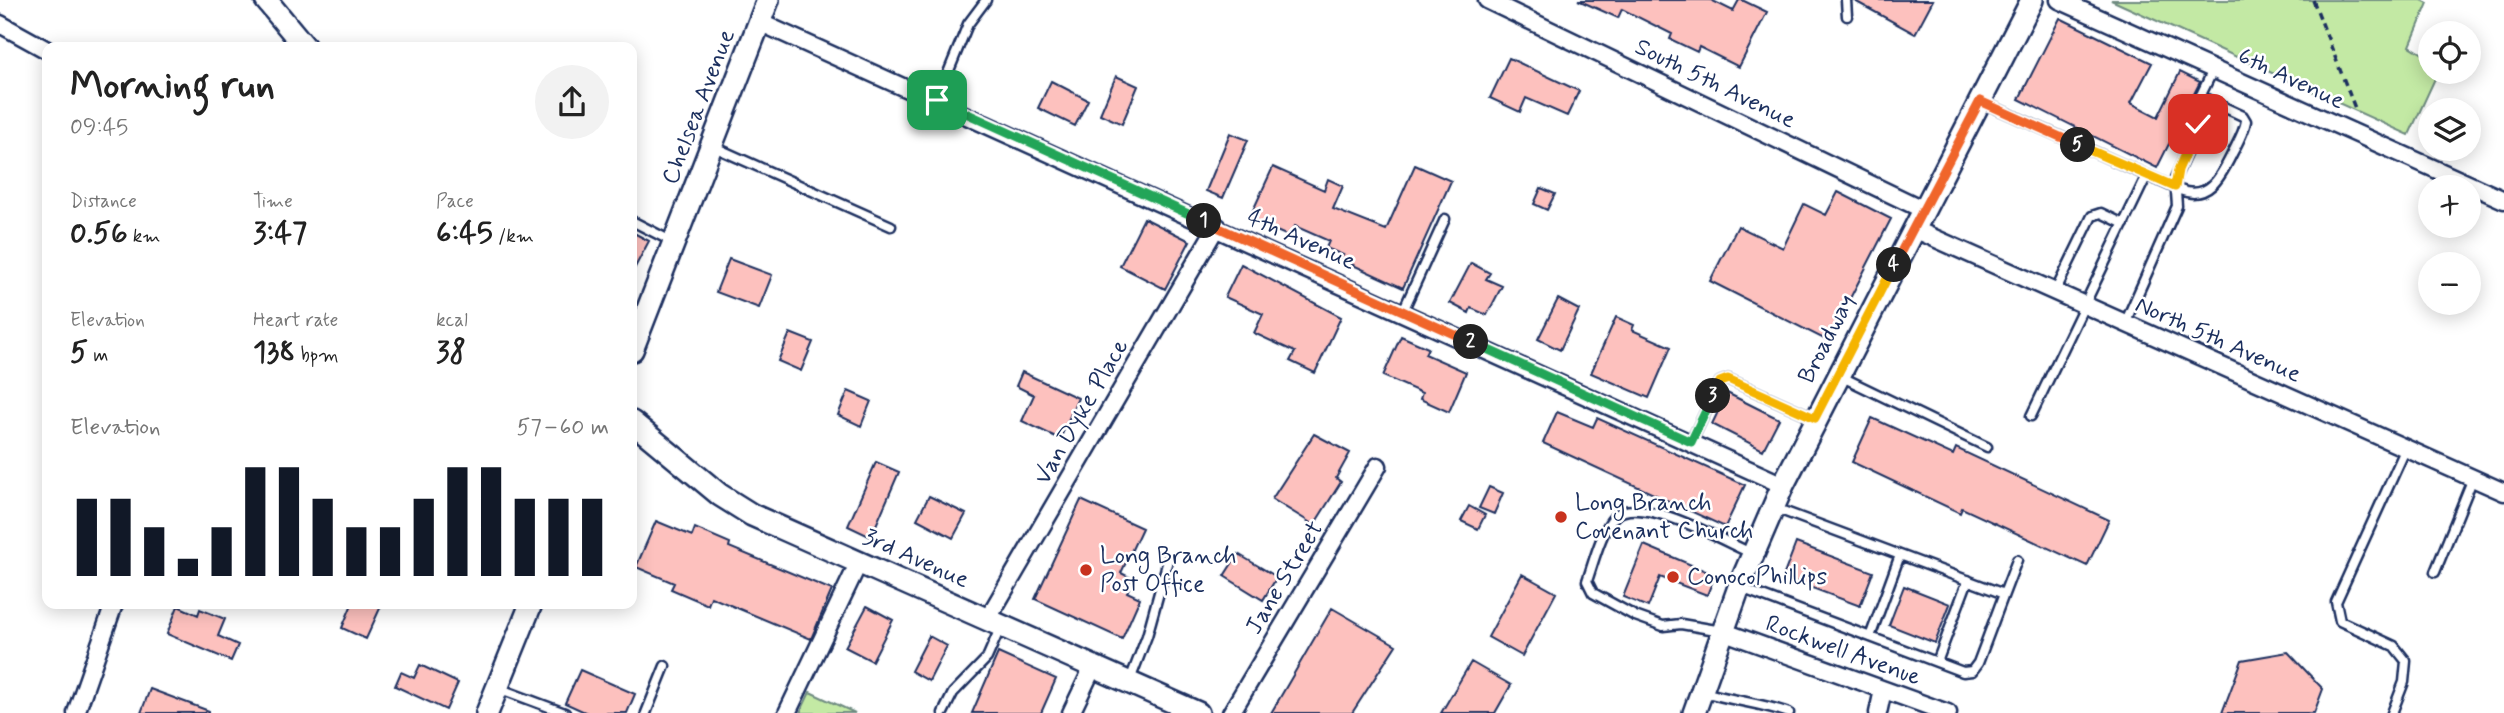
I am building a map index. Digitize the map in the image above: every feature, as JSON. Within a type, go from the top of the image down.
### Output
[{"type":"street","points":[[266,0],[299,42]]},
{"type":"street","name":"Chelsea Avenue","points":[[637,337],[768,0]]},
{"type":"street","name":"South 5th Avenue","points":[[1487,0],[1919,219]]},
{"type":"street","name":"Broadway","points":[[1694,713],[1739,587],[1783,485],[1837,375],[2032,0]]},
{"type":"street","name":"6th Avenue","points":[[2059,0],[2504,200]]},
{"type":"street","name":"4th Avenue","points":[[760,22],[1217,226],[1783,485]]},
{"type":"street","points":[[0,24],[42,47]]},
{"type":"street","name":"North 5th Avenue","points":[[1919,219],[2055,292],[2504,492]]},
{"type":"street","name":"Van Dyke Place","points":[[994,623],[1217,226]]},
{"type":"street","name":"3rd Avenue","points":[[637,426],[720,495],[752,515],[1198,713]]},
{"type":"street","name":"Jane Street","points":[[1231,713],[1378,466]]},
{"type":"street","points":[[787,713],[859,562]]},
{"type":"street","points":[[76,713],[112,609]]},
{"type":"street","points":[[487,713],[529,609]]},
{"type":"street","name":"Rockwell Avenue","points":[[1722,631],[1948,713]]},
{"type":"street","points":[[1071,713],[1093,667]]},
{"type":"street","points":[[1878,713],[1884,690]]},
{"type":"lane","points":[[937,100],[968,24],[986,0]]},
{"type":"lane","points":[[1846,0],[1847,16]]},
{"type":"lane","points":[[2125,323],[2177,206],[2175,187],[2178,170],[2197,130],[2200,96],[2214,68]]},
{"type":"lane","points":[[1980,101],[2195,194],[2210,189],[2220,177],[2246,125],[2242,116],[2200,96]]},
{"type":"lane","points":[[712,146],[891,226]]},
{"type":"lane","points":[[2031,416],[2147,175]]},
{"type":"lane","points":[[2055,292],[2092,216],[2101,213],[2124,224]]},
{"type":"lane","points":[[1404,311],[1445,219]]},
{"type":"lane","points":[[637,223],[674,243]]},
{"type":"lane","points":[[1837,375],[1987,447]]},
{"type":"lane","points":[[1691,442],[1720,382],[1728,379],[1815,418]]},
{"type":"lane","points":[[2392,713],[2404,682],[2406,661],[2394,646],[2340,621],[2336,602],[2406,448]]},
{"type":"lane","points":[[2435,572],[2473,478]]},
{"type":"lane","points":[[1773,507],[2004,594]]},
{"type":"lane","points":[[1722,631],[1681,624],[1663,626],[1634,616],[1593,593],[1587,581],[1597,549],[1615,516],[1632,508],[1653,511],[1753,553]]},
{"type":"lane","points":[[1870,636],[1900,555]]},
{"type":"lane","points":[[1129,682],[1147,636],[1168,560]]},
{"type":"lane","points":[[1739,587],[1963,672],[1972,671],[2017,560]]},
{"type":"lane","points":[[1937,662],[1968,580]]},
{"type":"lane","points":[[943,713],[953,693],[987,658],[994,623]]},
{"type":"lane","points":[[646,713],[665,666]]},
{"type":"lane","points":[[497,688],[565,713]]},
{"type":"lane","points":[[1702,691],[1789,713]]},
{"type":"path","points":[[2313,0],[2357,111]]},
{"type":"green space","points":[[2111,0],[2422,0],[2428,3],[2420,21],[2418,21],[2410,46],[2418,51],[2418,84],[2432,84],[2426,98],[2418,98],[2418,115],[2409,135]]},
{"type":"green space","points":[[810,692],[855,713],[800,713]]},
{"type":"building","points":[[1578,0],[1711,0],[1733,11],[1739,0],[1742,0],[1767,12],[1739,67],[1699,47],[1697,52],[1670,39],[1672,34],[1622,9],[1618,18]]},
{"type":"building","points":[[1853,0],[1933,0],[1915,34]]},
{"type":"building","points":[[2060,18],[2152,63],[2131,103],[2158,117],[2180,72],[2200,82],[2157,168],[2019,99]]},
{"type":"building","points":[[1509,58],[1579,91],[1567,116],[1526,98],[1520,112],[1490,98]]},
{"type":"building","points":[[1116,76],[1138,86],[1122,124],[1100,114]]},
{"type":"building","points":[[1051,81],[1088,100],[1075,126],[1038,108]]},
{"type":"building","points":[[1230,133],[1248,140],[1223,198],[1206,191]]},
{"type":"building","points":[[1415,165],[1451,181],[1403,288],[1340,259],[1343,255],[1326,248],[1329,241],[1295,226],[1290,237],[1249,219],[1273,167],[1324,190],[1328,179],[1343,186],[1333,209],[1386,230]]},
{"type":"building","points":[[1541,188],[1555,194],[1547,210],[1534,204]]},
{"type":"building","points":[[1838,192],[1891,219],[1828,341],[1710,281],[1738,226],[1783,248],[1804,204],[1826,215]]},
{"type":"building","points":[[1144,218],[1190,241],[1165,289],[1120,266]]},
{"type":"building","points":[[637,235],[649,241],[637,264]]},
{"type":"building","points":[[729,259],[772,275],[759,308],[716,292]]},
{"type":"building","points":[[1471,263],[1490,273],[1486,279],[1502,286],[1487,315],[1471,308],[1469,313],[1450,303]]},
{"type":"building","points":[[1241,264],[1341,317],[1315,373],[1290,361],[1295,352],[1254,333],[1263,314],[1225,297]]},
{"type":"building","points":[[1558,299],[1579,310],[1560,350],[1538,339]]},
{"type":"building","points":[[1616,317],[1634,325],[1632,330],[1671,347],[1649,398],[1591,373]]},
{"type":"building","points":[[790,333],[813,342],[801,371],[778,361]]},
{"type":"building","points":[[1401,336],[1428,348],[1425,354],[1466,372],[1449,412],[1420,399],[1422,393],[1383,376]]},
{"type":"building","points":[[1022,372],[1078,398],[1060,439],[1022,421],[1034,395],[1016,386]]},
{"type":"building","points":[[848,391],[871,401],[861,426],[838,415]]},
{"type":"building","points":[[1727,393],[1779,419],[1763,450],[1712,424]]},
{"type":"building","points":[[1557,412],[1593,427],[1597,418],[1745,485],[1725,527],[1543,443]]},
{"type":"building","points":[[1872,418],[1953,455],[1956,448],[2109,520],[2087,566],[1962,508],[1960,513],[1852,462]]},
{"type":"building","points":[[1314,434],[1350,453],[1336,478],[1341,482],[1314,525],[1272,499]]},
{"type":"building","points":[[876,462],[899,472],[871,537],[848,526]]},
{"type":"building","points":[[1489,487],[1503,493],[1494,514],[1479,508]]},
{"type":"building","points":[[929,496],[966,514],[953,538],[917,519]]},
{"type":"building","name":"Long Branch Post Office","points":[[1081,500],[1142,528],[1121,573],[1133,579],[1127,592],[1140,598],[1122,639],[1035,599]]},
{"type":"building","points":[[1469,506],[1485,515],[1478,529],[1461,521]]},
{"type":"building","points":[[656,521],[692,536],[695,528],[730,543],[729,547],[832,590],[811,639],[711,597],[708,605],[671,589],[674,583],[637,567]]},
{"type":"building","points":[[1796,543],[1873,572],[1860,606],[1783,577]]},
{"type":"building","points":[[1644,545],[1715,575],[1707,595],[1660,577],[1648,607],[1623,597]]},
{"type":"building","points":[[1238,554],[1277,577],[1263,600],[1224,576]]},
{"type":"building","points":[[1522,574],[1556,593],[1522,656],[1488,637]]},
{"type":"building","points":[[1904,586],[1950,604],[1935,643],[1889,625]]},
{"type":"building","points":[[867,606],[893,620],[872,661],[845,647]]},
{"type":"building","points":[[1332,608],[1396,645],[1352,713],[1271,713]]},
{"type":"building","points":[[177,609],[185,609],[198,615],[200,609],[225,619],[218,636],[238,645],[231,661],[167,634]]},
{"type":"building","points":[[350,609],[380,609],[366,639],[342,628]]},
{"type":"building","points":[[929,636],[947,646],[929,681],[911,671]]},
{"type":"building","points":[[2288,652],[2323,689],[2314,713],[2222,713],[2242,660]]},
{"type":"building","points":[[998,653],[1056,679],[1041,713],[972,713]]},
{"type":"building","points":[[1471,662],[1511,685],[1495,713],[1441,713]]},
{"type":"building","points":[[420,665],[458,683],[446,710],[395,686],[401,672],[414,678]]},
{"type":"building","points":[[580,670],[635,694],[627,713],[587,713],[565,703]]},
{"type":"building","points":[[150,689],[209,711],[209,713],[141,713]]},
{"type":"place","name":"Long Branch Covenant Church","points":[[1561,517]]},
{"type":"place","name":"Long Branch Post Office","points":[[1086,570]]},
{"type":"place","name":"ConocoPhillips","points":[[1673,577]]},
{"type":"route","points":[[937,100],[1691,442],[1720,382],[1728,379],[1815,418],[1980,101],[2175,187],[2175,178],[2195,137],[2198,124]]}]
